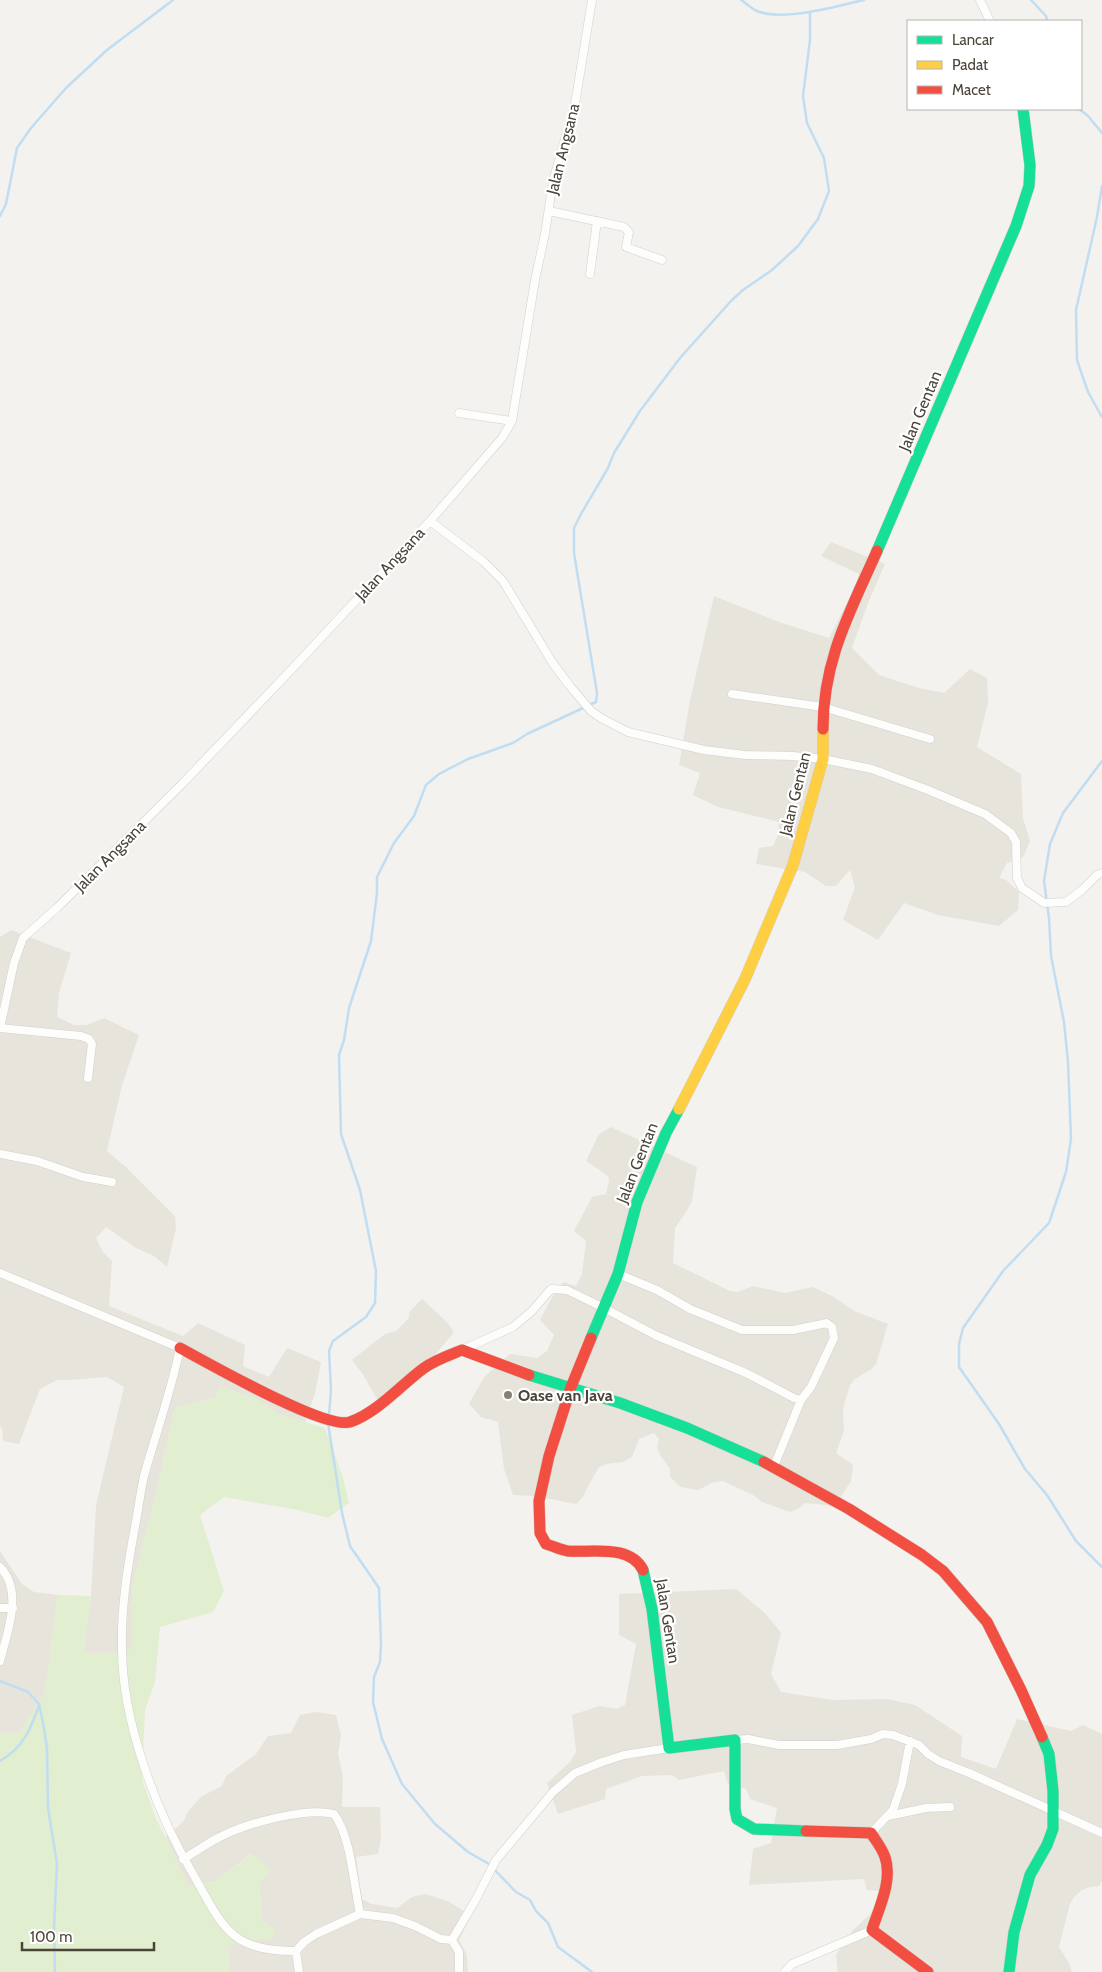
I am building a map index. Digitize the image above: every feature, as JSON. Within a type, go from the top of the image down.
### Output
[{"type":"street","name":"Jalan Angsana","points":[[0,1028],[14,963],[23,938],[58,907],[183,783],[430,521],[502,438],[512,421],[553,181],[576,104],[592,0]]},
{"type":"street","points":[[980,0],[990,20]]},
{"type":"street","name":"Jalan Gentan","points":[[670,1748],[652,1609],[643,1568],[633,1558],[615,1552],[566,1551],[546,1544],[540,1533],[539,1501],[549,1456],[571,1387],[618,1274],[637,1202],[666,1133],[745,979],[793,865],[823,759],[823,706],[830,665],[837,641],[903,493],[1016,226],[1029,186],[1030,165],[1023,110]]},
{"type":"street","points":[[548,211],[624,227],[629,232],[626,247],[662,260]]},
{"type":"street","points":[[590,274],[597,221]]},
{"type":"street","points":[[459,413],[512,421]]},
{"type":"street","points":[[430,521],[484,562],[503,581],[552,662],[590,711],[628,732],[704,750],[745,755],[823,759],[872,769],[985,814],[1012,833],[1016,842],[1017,878],[1022,888],[1044,903],[1056,904],[1066,902],[1082,890],[1096,875],[1102,873]]},
{"type":"street","points":[[732,694],[823,706],[930,739]]},
{"type":"street","points":[[0,1028],[81,1036],[89,1039],[92,1044],[88,1078]]},
{"type":"street","points":[[0,1154],[37,1161],[83,1177],[112,1182]]},
{"type":"street","points":[[0,1273],[180,1348],[270,1396],[332,1421],[350,1422],[371,1411],[426,1366],[513,1327],[532,1312],[551,1289],[567,1290],[657,1336],[746,1373],[801,1400]]},
{"type":"street","points":[[618,1274],[657,1290],[690,1309],[742,1330],[793,1330],[827,1323],[832,1327],[834,1338],[811,1388],[801,1400],[774,1466]]},
{"type":"street","points":[[180,1348],[144,1478],[123,1602],[122,1650],[126,1695],[148,1776],[183,1859],[217,1918],[243,1942],[261,1948],[296,1951]]},
{"type":"street","points":[[462,1350],[509,1369],[620,1403],[687,1428],[774,1466],[849,1509],[922,1554],[943,1570],[987,1622],[1021,1690],[1049,1754],[1054,1812],[1053,1829],[1030,1875],[1017,1923],[1009,1972]]},
{"type":"street","points":[[0,1567],[4,1571],[11,1589],[13,1608],[0,1661]]},
{"type":"street","points":[[0,1608],[13,1608]]},
{"type":"street","points":[[452,1940],[496,1860],[553,1792],[575,1773],[602,1762],[670,1748],[708,1742],[748,1739],[779,1746],[837,1745],[871,1739],[883,1734],[893,1735],[919,1745],[939,1761],[1102,1833]]},
{"type":"street","points":[[735,1740],[734,1809],[737,1819],[743,1824],[754,1829],[871,1833],[893,1810],[902,1784],[910,1740]]},
{"type":"street","points":[[888,1816],[926,1808],[950,1807]]},
{"type":"street","points":[[183,1859],[222,1835],[255,1823],[315,1812],[334,1814],[340,1822],[348,1848],[360,1914]]},
{"type":"street","points":[[871,1833],[886,1860],[885,1888],[872,1930]]},
{"type":"street","points":[[299,1972],[296,1951],[304,1942],[316,1934],[360,1914],[393,1918],[441,1939],[452,1940]]},
{"type":"street","points":[[785,1972],[792,1964],[872,1930]]},
{"type":"street","points":[[872,1930],[928,1972]]},
{"type":"street","points":[[452,1940],[459,1952],[459,1972]]},
{"type":"shaded area","points":[[831,542],[885,564],[868,603],[852,648],[879,675],[919,688],[944,693],[970,669],[987,678],[988,702],[977,747],[1021,774],[1023,818],[1030,841],[1023,857],[1007,863],[999,878],[1006,880],[1019,892],[1018,910],[999,926],[938,915],[904,903],[878,940],[843,920],[855,887],[850,870],[836,886],[826,886],[805,872],[756,864],[759,848],[773,846],[778,835],[779,822],[718,807],[693,795],[700,773],[679,765],[690,700],[714,596],[779,622],[829,638],[857,584],[859,574],[821,556]]},
{"type":"shaded area","points":[[11,930],[71,953],[59,993],[57,1017],[74,1025],[87,1025],[104,1018],[139,1035],[122,1085],[107,1151],[127,1168],[175,1216],[176,1228],[167,1267],[154,1256],[136,1248],[106,1227],[96,1238],[103,1252],[112,1261],[109,1306],[183,1336],[198,1323],[245,1345],[243,1366],[269,1377],[287,1348],[321,1362],[315,1394],[305,1422],[279,1414],[258,1400],[221,1386],[215,1398],[175,1408],[132,1587],[132,1650],[83,1654],[91,1596],[96,1505],[124,1387],[107,1377],[57,1380],[40,1389],[19,1444],[3,1441],[2,1428],[0,1427],[0,937]]},
{"type":"shaded area","points":[[611,1127],[697,1167],[692,1201],[675,1228],[673,1263],[730,1291],[738,1292],[753,1286],[785,1293],[813,1287],[834,1297],[854,1311],[888,1324],[876,1364],[855,1379],[850,1385],[843,1409],[844,1431],[836,1453],[853,1465],[851,1481],[835,1506],[805,1503],[798,1509],[790,1512],[762,1502],[755,1496],[723,1481],[714,1482],[698,1490],[681,1487],[670,1477],[670,1469],[660,1455],[657,1447],[659,1439],[654,1433],[639,1439],[632,1457],[623,1462],[606,1464],[598,1468],[582,1498],[576,1504],[534,1496],[513,1495],[504,1469],[498,1422],[481,1417],[469,1404],[485,1376],[510,1354],[537,1358],[547,1351],[554,1335],[540,1320],[552,1297],[563,1282],[576,1286],[582,1274],[586,1241],[574,1231],[592,1197],[606,1194],[609,1181],[604,1173],[586,1161],[599,1134]]},
{"type":"shaded area","points":[[422,1299],[448,1323],[454,1332],[435,1355],[403,1383],[377,1399],[352,1360],[385,1334],[396,1331],[409,1318],[409,1312]]},
{"type":"shaded area","points":[[0,1551],[22,1584],[34,1592],[58,1595],[45,1693],[20,1732],[0,1734]]},
{"type":"shaded area","points":[[736,1589],[765,1613],[781,1633],[771,1674],[781,1692],[833,1700],[887,1699],[915,1705],[962,1736],[961,1757],[996,1769],[1017,1719],[1071,1731],[1083,1725],[1102,1734],[1102,1881],[1099,1886],[1082,1890],[1074,1897],[1070,1904],[1059,1947],[1072,1972],[838,1972],[836,1955],[852,1931],[878,1907],[880,1891],[867,1890],[864,1879],[749,1885],[753,1849],[771,1843],[777,1808],[750,1799],[746,1789],[728,1784],[724,1771],[679,1780],[672,1775],[642,1776],[606,1789],[605,1799],[558,1814],[547,1783],[570,1762],[576,1752],[572,1715],[599,1706],[617,1709],[625,1705],[636,1644],[619,1635],[619,1594]]},
{"type":"shaded area","points":[[315,1712],[336,1715],[341,1735],[338,1754],[343,1776],[342,1807],[380,1807],[381,1839],[378,1854],[356,1857],[362,1899],[372,1904],[397,1908],[412,1897],[425,1894],[448,1901],[471,1916],[459,1940],[467,1955],[468,1972],[229,1972],[228,1946],[262,1921],[259,1884],[270,1870],[251,1854],[216,1881],[188,1887],[166,1837],[183,1822],[189,1810],[202,1796],[222,1786],[226,1776],[256,1754],[268,1736],[291,1733],[300,1715]]},
{"type":"green space","points":[[221,1386],[258,1400],[279,1414],[325,1428],[343,1478],[349,1503],[328,1518],[298,1510],[224,1497],[200,1515],[224,1591],[213,1612],[160,1627],[155,1682],[145,1710],[142,1779],[156,1819],[172,1849],[188,1887],[216,1881],[252,1854],[270,1870],[259,1885],[262,1921],[275,1927],[274,1938],[228,1946],[229,1972],[0,1972],[0,1734],[20,1732],[45,1693],[58,1595],[91,1596],[83,1654],[132,1650],[132,1587],[175,1408],[215,1398]]},
{"type":"waterway","points":[[0,216],[6,204],[17,148],[31,128],[66,88],[107,50],[173,0]]},
{"type":"waterway","points":[[741,0],[757,11],[781,15],[810,12],[864,0]]},
{"type":"waterway","points":[[1031,0],[1046,16],[1047,20]]},
{"type":"waterway","points":[[329,1415],[331,1390],[329,1351],[333,1341],[366,1317],[375,1303],[376,1271],[360,1190],[341,1134],[339,1055],[344,1040],[349,1008],[371,941],[377,877],[394,843],[414,816],[426,785],[439,774],[468,759],[513,743],[527,734],[596,702],[597,693],[574,553],[574,528],[608,468],[614,453],[640,411],[680,358],[731,301],[743,290],[772,270],[798,246],[818,219],[829,191],[824,158],[807,123],[803,96],[810,40],[810,12]]},
{"type":"waterway","points":[[1080,110],[1102,133]]},
{"type":"waterway","points":[[1102,186],[1076,310],[1077,360],[1088,392],[1102,417]]},
{"type":"waterway","points":[[1102,761],[1063,813],[1050,844],[1044,881],[1049,918],[1051,956],[1064,1022],[1068,1062],[1071,1139],[1066,1172],[1049,1223],[1003,1271],[963,1328],[959,1344],[959,1367],[999,1424],[1025,1469],[1047,1495],[1076,1541],[1102,1567]]},
{"type":"waterway","points":[[328,1423],[342,1513],[350,1546],[379,1588],[381,1644],[380,1662],[374,1677],[373,1702],[382,1739],[402,1784],[435,1824],[468,1852],[489,1864],[516,1892],[530,1900],[536,1911],[548,1923],[558,1947],[592,1972]]},
{"type":"waterway","points":[[0,1681],[28,1692],[39,1704],[43,1723],[47,1748],[48,1808],[57,1864],[54,1927],[55,1972]]},
{"type":"waterway","points":[[0,1761],[15,1750],[25,1737],[39,1705]]},
{"type":"traffic: fast","points":[[877,551],[1016,226],[1029,186],[1030,165],[1023,110]]},
{"type":"traffic: fast","points":[[591,1338],[618,1274],[637,1202],[666,1133],[679,1109]]},
{"type":"traffic: fast","points":[[529,1375],[620,1403],[687,1428],[764,1462]]},
{"type":"traffic: fast","points":[[643,1570],[652,1609],[669,1748],[735,1740],[735,1809],[737,1819],[754,1829],[806,1831]]},
{"type":"traffic: fast","points":[[1009,1972],[1014,1932],[1030,1875],[1047,1845],[1053,1829],[1053,1791],[1049,1754],[1042,1737]]},
{"type":"traffic: slow","points":[[679,1109],[745,979],[793,865],[823,759],[823,729]]},
{"type":"traffic: jam","points":[[823,729],[824,704],[833,658],[848,616],[877,551]]},
{"type":"traffic: jam","points":[[591,1338],[571,1387],[549,1456],[539,1501],[540,1533],[546,1544],[563,1550],[599,1551],[629,1556],[643,1570]]},
{"type":"traffic: jam","points":[[180,1348],[266,1394],[317,1416],[337,1422],[350,1422],[360,1418],[428,1365],[462,1350],[529,1375]]},
{"type":"traffic: jam","points":[[764,1462],[849,1509],[922,1555],[943,1571],[987,1622],[1042,1737]]},
{"type":"traffic: jam","points":[[806,1831],[871,1833],[884,1854],[887,1866],[884,1894],[872,1930],[928,1972]]},
{"type":"place","name":"Oase van Java","points":[[508,1395]]}]
